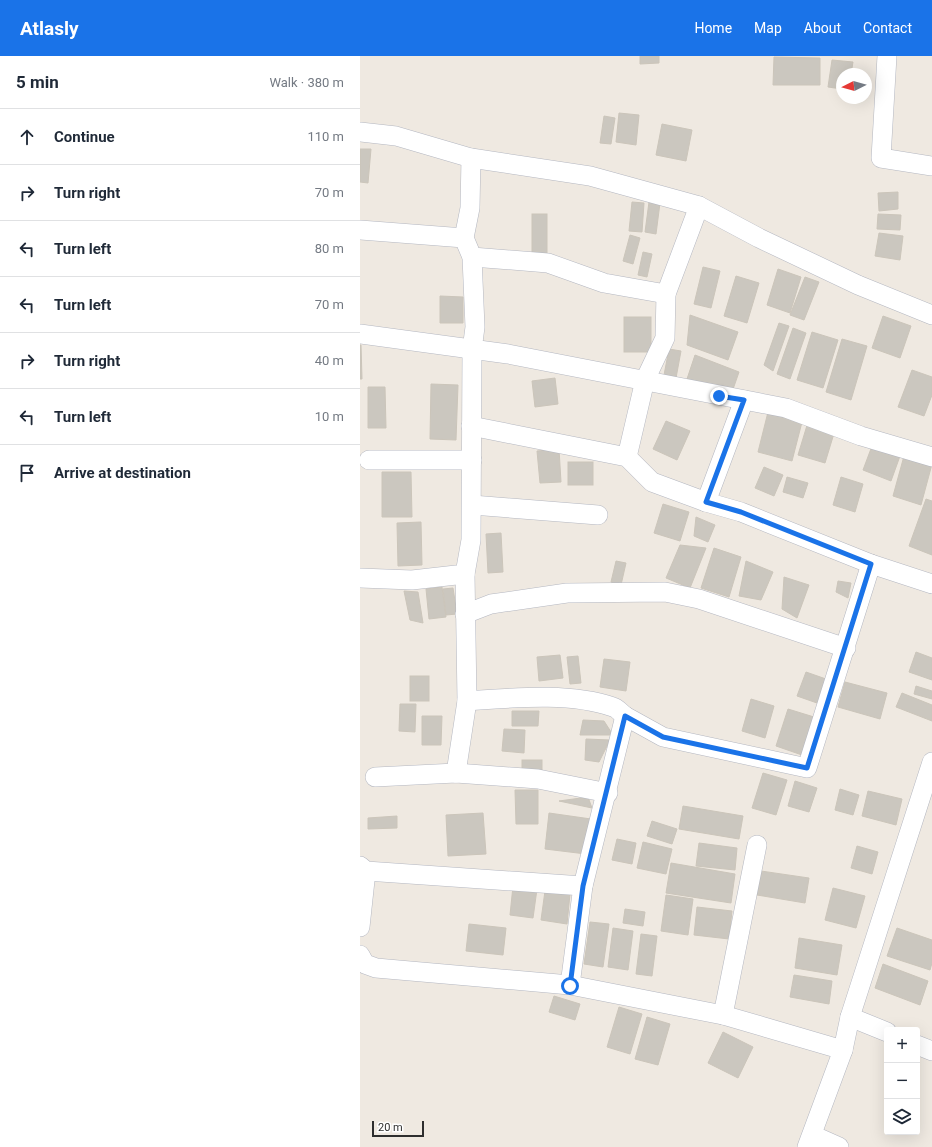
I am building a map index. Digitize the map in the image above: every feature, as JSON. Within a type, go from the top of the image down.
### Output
[{"type":"street","points":[[887,56],[881,158],[932,166]]},
{"type":"street","points":[[360,132],[396,136],[471,158],[590,176],[643,189],[699,206],[759,238],[858,286],[932,315]]},
{"type":"street","points":[[456,773],[467,701],[465,574],[471,540],[472,505],[472,350],[475,327],[472,257],[464,238],[470,208],[471,158]]},
{"type":"street","points":[[627,456],[645,380],[665,338],[666,294],[699,206]]},
{"type":"street","points":[[360,230],[464,238]]},
{"type":"street","points":[[472,257],[548,263],[604,283],[666,294]]},
{"type":"street","points":[[360,334],[508,354],[786,408],[861,436],[932,457]]},
{"type":"street","points":[[706,502],[744,400]]},
{"type":"street","points":[[471,426],[627,456],[652,482],[706,502],[741,512],[871,564],[932,584]]},
{"type":"street","points":[[369,460],[472,460]]},
{"type":"street","points":[[472,505],[598,515]]},
{"type":"street","points":[[467,701],[502,699],[577,699],[614,707],[625,716],[663,737],[807,768],[846,648],[871,564]]},
{"type":"street","points":[[360,578],[412,580],[465,574]]},
{"type":"street","points":[[465,614],[491,604],[567,593],[665,592],[698,600],[846,648]]},
{"type":"street","points":[[570,986],[583,886],[608,793],[625,716]]},
{"type":"street","points":[[839,1147],[810,1141],[843,1050],[850,1017],[925,806],[932,762]]},
{"type":"street","points":[[375,777],[456,773],[538,779],[608,793]]},
{"type":"street","points":[[723,1015],[757,846]]},
{"type":"street","points":[[360,927],[363,869],[583,886]]},
{"type":"street","points":[[360,958],[365,964],[376,968],[570,986],[723,1015],[843,1050]]},
{"type":"street","points":[[850,1017],[884,1031]]},
{"type":"street","points":[[920,1045],[932,1051]]},
{"type":"building","points":[[640,56],[659,56],[659,63],[640,64]]},
{"type":"building","points":[[774,57],[820,58],[820,85],[773,85]]},
{"type":"building","points":[[832,60],[853,62],[852,68],[836,68],[836,88],[828,87]]},
{"type":"building","points":[[619,113],[639,115],[636,145],[616,142]]},
{"type":"building","points":[[604,116],[615,118],[611,144],[600,143]]},
{"type":"building","points":[[662,124],[692,130],[686,161],[656,155]]},
{"type":"building","points":[[360,149],[371,149],[368,183],[360,182]]},
{"type":"building","points":[[898,192],[898,209],[879,211],[878,193]]},
{"type":"building","points":[[632,202],[644,203],[642,232],[629,231]]},
{"type":"building","points":[[649,202],[660,203],[656,234],[645,232]]},
{"type":"building","points":[[532,214],[547,214],[547,254],[532,254]]},
{"type":"building","points":[[878,214],[901,215],[900,230],[877,229]]},
{"type":"building","points":[[879,233],[903,236],[900,260],[875,256]]},
{"type":"building","points":[[630,235],[640,238],[633,264],[623,261]]},
{"type":"building","points":[[643,252],[652,254],[647,277],[638,275]]},
{"type":"building","points":[[703,267],[720,271],[711,308],[694,304]]},
{"type":"building","points":[[778,269],[801,277],[790,313],[767,305]]},
{"type":"building","points":[[736,276],[759,283],[747,323],[724,316]]},
{"type":"building","points":[[805,277],[819,282],[804,320],[790,315]]},
{"type":"building","points":[[440,296],[463,297],[463,323],[440,323]]},
{"type":"building","points":[[690,315],[738,332],[728,360],[687,345]]},
{"type":"building","points":[[883,316],[911,326],[900,358],[872,348]]},
{"type":"building","points":[[624,317],[651,317],[651,352],[624,352]]},
{"type":"building","points":[[779,323],[789,326],[773,371],[764,365]]},
{"type":"building","points":[[793,328],[806,333],[790,379],[777,374]]},
{"type":"building","points":[[812,332],[838,340],[823,388],[797,380]]},
{"type":"building","points":[[842,339],[867,346],[851,400],[826,392]]},
{"type":"building","points":[[361,345],[362,379],[360,379]]},
{"type":"building","points":[[669,349],[681,351],[676,378],[664,375]]},
{"type":"building","points":[[695,355],[739,372],[731,395],[687,379]]},
{"type":"building","points":[[912,370],[932,377],[932,395],[924,416],[898,407]]},
{"type":"building","points":[[555,378],[558,404],[535,407],[532,381]]},
{"type":"building","points":[[431,384],[458,385],[456,440],[430,439]]},
{"type":"building","points":[[368,387],[385,387],[386,428],[368,428]]},
{"type":"building","points":[[768,412],[802,422],[792,461],[758,452]]},
{"type":"building","points":[[666,421],[690,431],[677,460],[653,449]]},
{"type":"building","points":[[808,422],[835,430],[825,463],[798,455]]},
{"type":"building","points":[[872,446],[900,456],[891,481],[863,470]]},
{"type":"building","points":[[559,449],[561,482],[540,483],[537,451]]},
{"type":"building","points":[[904,456],[932,464],[921,505],[893,496]]},
{"type":"building","points":[[568,462],[593,462],[593,485],[568,485]]},
{"type":"building","points":[[764,467],[783,475],[774,496],[755,488]]},
{"type":"building","points":[[382,472],[411,472],[412,517],[382,517]]},
{"type":"building","points":[[787,477],[808,483],[803,498],[783,492]]},
{"type":"building","points":[[841,477],[863,484],[855,512],[833,505]]},
{"type":"building","points":[[926,499],[932,501],[932,555],[909,546]]},
{"type":"building","points":[[663,504],[689,512],[680,541],[654,533]]},
{"type":"building","points":[[696,517],[715,525],[708,542],[694,536]]},
{"type":"building","points":[[421,522],[422,565],[398,566],[397,523]]},
{"type":"building","points":[[501,533],[503,572],[488,573],[486,534]]},
{"type":"building","points":[[680,545],[706,548],[690,588],[666,578]]},
{"type":"building","points":[[714,548],[741,557],[729,597],[701,588]]},
{"type":"building","points":[[616,561],[626,563],[621,585],[611,582]]},
{"type":"building","points":[[746,561],[773,572],[761,600],[739,596]]},
{"type":"building","points":[[784,577],[809,585],[797,618],[782,609]]},
{"type":"building","points":[[838,581],[851,583],[848,598],[836,592]]},
{"type":"building","points":[[442,587],[446,617],[429,619],[426,589]]},
{"type":"building","points":[[453,588],[457,614],[446,615],[443,589]]},
{"type":"building","points":[[404,591],[418,592],[423,623],[410,620]]},
{"type":"building","points":[[916,652],[932,658],[932,680],[909,672]]},
{"type":"building","points":[[560,655],[563,678],[539,681],[537,657]]},
{"type":"building","points":[[578,656],[581,683],[570,684],[567,657]]},
{"type":"building","points":[[604,659],[630,662],[626,691],[600,687]]},
{"type":"building","points":[[806,672],[826,679],[817,703],[797,696]]},
{"type":"building","points":[[410,676],[429,676],[429,701],[410,701]]},
{"type":"building","points":[[845,682],[887,693],[880,719],[838,707]]},
{"type":"building","points":[[916,686],[932,691],[932,699],[914,694]]},
{"type":"building","points":[[902,693],[932,705],[932,721],[896,707]]},
{"type":"building","points":[[751,699],[774,706],[765,738],[742,731]]},
{"type":"building","points":[[400,704],[416,704],[415,732],[399,731]]},
{"type":"building","points":[[788,709],[814,717],[802,755],[776,746]]},
{"type":"building","points":[[512,711],[539,711],[538,726],[512,726]]},
{"type":"building","points":[[422,716],[442,716],[441,745],[422,745]]},
{"type":"building","points":[[583,720],[604,721],[613,735],[580,735]]},
{"type":"building","points":[[504,729],[525,730],[524,753],[502,751]]},
{"type":"building","points":[[586,739],[610,740],[599,762],[585,760]]},
{"type":"building","points":[[522,760],[542,760],[542,777],[522,777]]},
{"type":"building","points":[[763,773],[787,780],[776,815],[752,808]]},
{"type":"building","points":[[795,781],[817,788],[809,812],[788,806]]},
{"type":"building","points":[[840,789],[859,795],[853,815],[835,810]]},
{"type":"building","points":[[515,790],[538,790],[538,824],[516,824]]},
{"type":"building","points":[[868,791],[902,799],[896,825],[862,816]]},
{"type":"building","points":[[588,797],[592,808],[559,801]]},
{"type":"building","points":[[683,806],[743,816],[739,839],[679,829]]},
{"type":"building","points":[[483,813],[486,854],[448,856],[446,815]]},
{"type":"building","points":[[549,813],[591,819],[586,854],[545,849]]},
{"type":"building","points":[[397,816],[397,828],[368,829],[368,818]]},
{"type":"building","points":[[652,821],[677,829],[672,844],[647,836]]},
{"type":"building","points":[[617,839],[636,843],[632,864],[612,860]]},
{"type":"building","points":[[643,842],[672,849],[666,874],[637,868]]},
{"type":"building","points":[[699,843],[737,848],[735,870],[696,866]]},
{"type":"building","points":[[857,846],[878,852],[872,874],[851,868]]},
{"type":"building","points":[[671,863],[735,874],[731,903],[666,893]]},
{"type":"building","points":[[761,871],[809,878],[805,903],[757,895]]},
{"type":"building","points":[[513,886],[537,889],[533,918],[510,915]]},
{"type":"building","points":[[833,888],[865,896],[856,928],[825,920]]},
{"type":"building","points":[[545,891],[570,894],[567,924],[541,920]]},
{"type":"building","points":[[666,895],[693,899],[688,935],[661,931]]},
{"type":"building","points":[[697,907],[732,911],[729,939],[694,935]]},
{"type":"building","points":[[625,909],[645,912],[643,926],[623,923]]},
{"type":"building","points":[[590,922],[609,924],[603,967],[584,964]]},
{"type":"building","points":[[469,924],[506,928],[503,955],[466,951]]},
{"type":"building","points":[[613,928],[633,931],[628,970],[608,967]]},
{"type":"building","points":[[897,928],[932,940],[932,963],[930,970],[887,956]]},
{"type":"building","points":[[641,934],[657,936],[652,976],[636,974]]},
{"type":"building","points":[[799,938],[842,945],[837,975],[795,968]]},
{"type":"building","points":[[883,964],[928,981],[920,1005],[875,988]]},
{"type":"building","points":[[794,975],[832,981],[829,1004],[790,997]]},
{"type":"building","points":[[554,996],[580,1004],[575,1020],[549,1012]]},
{"type":"building","points":[[619,1007],[642,1014],[630,1054],[607,1047]]},
{"type":"building","points":[[647,1017],[670,1024],[658,1065],[635,1059]]},
{"type":"building","points":[[723,1032],[753,1047],[738,1078],[708,1063]]},
{"type":"route","points":[[570,986],[583,886],[608,793],[625,716],[663,737],[807,768],[846,648],[871,564],[741,512],[706,502],[744,400],[719,396]]}]
